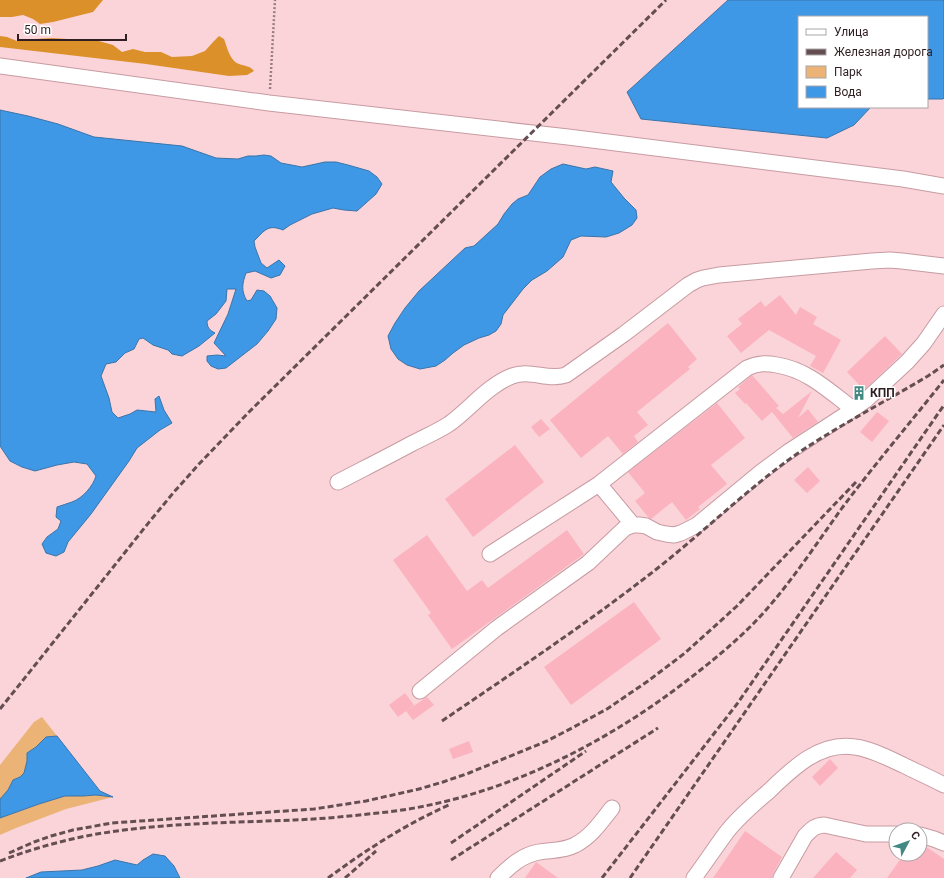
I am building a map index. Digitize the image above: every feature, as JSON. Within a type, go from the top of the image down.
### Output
[{"type":"street","points":[[0,66],[269,103],[568,137],[903,179],[944,186]]},
{"type":"street","points":[[338,482],[448,424],[488,391],[504,380],[523,374],[554,377],[566,375],[697,280],[719,275],[872,261],[902,261],[944,266]]},
{"type":"street","points":[[420,691],[497,628],[588,563],[625,528],[634,525],[646,526],[657,532],[674,535],[697,525],[766,468],[866,400],[924,344],[944,314]]},
{"type":"street","points":[[490,554],[599,484],[747,368],[754,365],[761,363],[795,369],[811,377],[853,409]]},
{"type":"street","points":[[599,484],[634,525]]},
{"type":"street","points":[[694,878],[738,819],[793,769],[810,757],[825,750],[838,746],[855,747],[872,752],[944,785]]},
{"type":"street","points":[[501,875],[512,864],[530,854],[561,850],[577,845],[588,837],[612,808]]},
{"type":"street","points":[[781,878],[805,836],[817,826],[824,825],[866,834],[888,834]]},
{"type":"street","points":[[928,837],[944,843]]},
{"type":"path","points":[[269,103],[275,0]]},
{"type":"green space","points":[[42,717],[57,736],[46,737],[36,747],[27,753],[24,773],[20,777],[13,780],[8,790],[0,799],[0,765],[34,722]]},
{"type":"green space","points":[[96,795],[113,797],[66,809],[0,835],[0,818],[65,796]]},
{"type":"shaded area","points":[[0,0],[103,0],[93,12],[40,24],[23,15],[0,17]]},
{"type":"shaded area","points":[[0,36],[17,41],[52,38],[99,41],[113,45],[122,52],[133,49],[145,52],[161,52],[172,57],[192,56],[205,51],[219,36],[224,39],[233,60],[239,64],[249,67],[254,71],[247,75],[229,76],[146,64],[0,47]]},
{"type":"water","points":[[728,0],[944,0],[943,99],[928,99],[928,16],[798,16],[798,108],[870,108],[854,125],[827,138],[641,119],[627,92]]},
{"type":"water","points":[[0,110],[58,124],[94,137],[182,146],[216,158],[238,159],[248,156],[264,155],[271,156],[281,163],[302,167],[325,162],[336,162],[369,171],[377,177],[382,184],[376,194],[357,211],[333,208],[312,214],[283,230],[278,228],[267,229],[254,241],[261,263],[267,268],[279,260],[285,266],[280,275],[271,278],[255,271],[246,273],[243,291],[247,301],[251,300],[257,290],[264,291],[270,296],[277,308],[276,319],[257,344],[226,368],[218,369],[211,366],[207,361],[207,356],[226,356],[214,343],[228,314],[236,289],[227,289],[226,301],[216,314],[207,321],[207,325],[211,331],[215,333],[199,346],[182,356],[172,354],[168,350],[153,345],[143,338],[139,339],[134,349],[125,353],[116,362],[106,364],[101,376],[109,398],[112,412],[118,418],[137,410],[156,412],[155,399],[159,396],[164,410],[172,423],[160,430],[137,448],[91,514],[68,542],[64,552],[56,556],[46,553],[42,544],[47,537],[58,529],[61,521],[56,517],[57,507],[72,502],[84,495],[90,488],[96,476],[87,464],[74,462],[35,471],[22,467],[10,461],[0,446]]},
{"type":"water","points":[[563,164],[586,169],[595,167],[613,171],[611,182],[636,210],[637,218],[632,225],[619,233],[606,237],[581,236],[571,240],[563,257],[547,271],[532,280],[523,289],[503,315],[501,324],[496,331],[464,345],[436,366],[420,369],[407,365],[398,359],[391,349],[388,336],[405,308],[419,291],[465,248],[474,246],[498,224],[512,204],[518,199],[528,195],[540,177],[551,169]]},
{"type":"water","points":[[57,736],[100,791],[113,797],[96,795],[65,796],[0,818],[0,799],[8,790],[13,780],[20,777],[24,773],[27,753],[36,747],[46,737]]},
{"type":"water","points":[[153,854],[165,856],[174,866],[180,878],[26,878],[41,872],[82,870],[115,860],[137,865]]},
{"type":"building","points":[[780,295],[796,315],[800,307],[817,317],[813,324],[841,340],[823,373],[810,366],[816,356],[769,330],[741,353],[727,336],[742,324],[738,319],[761,301],[765,307]]},
{"type":"building","points":[[668,323],[697,359],[688,367],[690,369],[637,412],[648,425],[634,436],[638,442],[623,454],[608,436],[581,458],[550,420]]},
{"type":"building","points":[[885,336],[902,354],[864,390],[847,372]]},
{"type":"building","points":[[752,375],[779,406],[776,408],[783,414],[812,391],[798,418],[808,409],[818,422],[793,438],[772,412],[762,421],[735,393],[740,389],[738,387]]},
{"type":"building","points":[[717,403],[745,438],[711,465],[727,484],[698,507],[700,509],[686,520],[672,502],[651,519],[649,518],[635,501],[645,493],[628,472]]},
{"type":"building","points":[[877,412],[889,421],[872,442],[860,432]]},
{"type":"building","points":[[541,419],[550,429],[539,437],[531,427]]},
{"type":"building","points":[[515,445],[544,482],[473,537],[445,499]]},
{"type":"building","points":[[808,467],[820,481],[807,493],[794,480]]},
{"type":"building","points":[[567,530],[584,554],[452,649],[428,615],[431,613],[393,560],[427,535],[467,591],[482,580],[488,588]]},
{"type":"building","points":[[634,602],[661,639],[571,705],[544,667]]},
{"type":"building","points":[[405,693],[414,705],[398,717],[389,705]]},
{"type":"building","points":[[427,697],[434,705],[413,720],[406,711]]},
{"type":"building","points":[[469,741],[473,752],[453,759],[449,749]]},
{"type":"building","points":[[830,759],[838,768],[820,786],[812,777]]},
{"type":"building","points":[[745,831],[782,857],[772,878],[713,878]]},
{"type":"building","points":[[928,848],[944,859],[944,878],[887,878],[898,862],[928,862]]},
{"type":"building","points":[[836,852],[857,870],[850,878],[813,878]]},
{"type":"building","points":[[536,862],[558,878],[525,878]]},
{"type":"railway","points":[[0,709],[150,521],[199,464],[249,412],[666,0]]},
{"type":"railway","points":[[442,721],[550,648],[628,591],[673,556],[763,479],[801,451],[944,365]]},
{"type":"railway","points":[[0,861],[71,839],[107,832],[187,824],[304,820],[378,813],[420,807],[462,797],[503,784],[542,768],[581,749],[619,728],[655,704],[714,659],[753,624],[789,582],[854,492],[944,380]]},
{"type":"railway","points":[[602,878],[737,704],[944,405]]},
{"type":"railway","points":[[630,878],[944,425]]},
{"type":"railway","points":[[9,853],[51,836],[73,830],[112,823],[314,809],[366,801],[443,782],[547,741],[607,709],[685,653],[737,606],[856,482]]},
{"type":"railway","points":[[451,860],[658,728]]},
{"type":"railway","points":[[451,843],[586,751]]},
{"type":"railway","points":[[328,878],[387,838],[417,820],[449,805]]},
{"type":"railway","points":[[345,878],[376,851]]},
{"type":"place","name":"КПП","points":[[859,393]]}]
